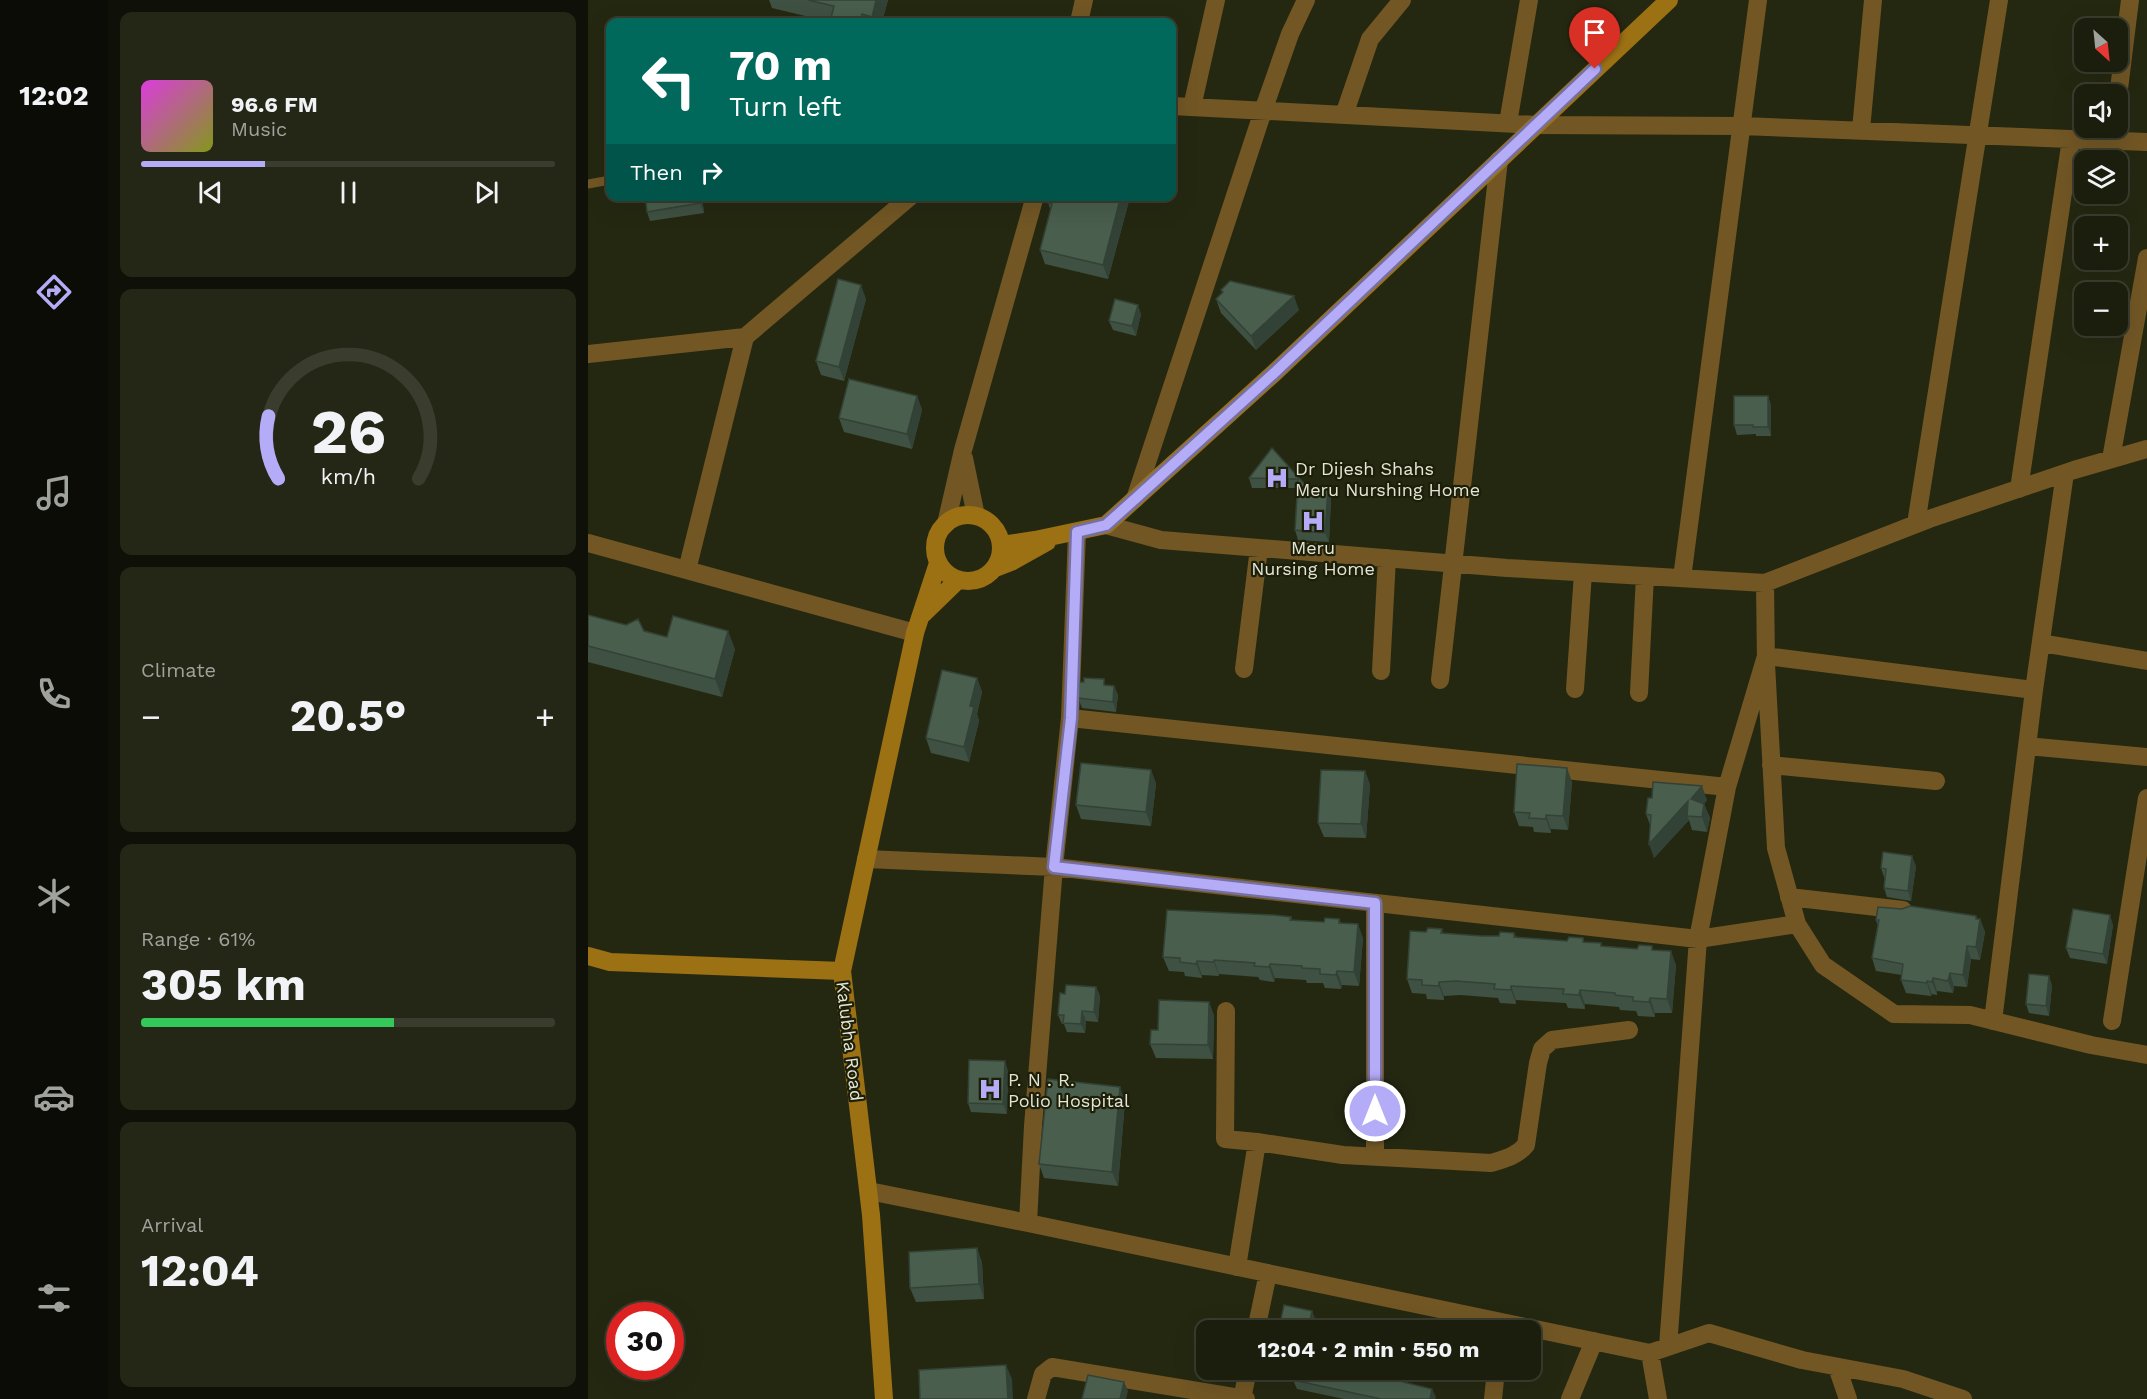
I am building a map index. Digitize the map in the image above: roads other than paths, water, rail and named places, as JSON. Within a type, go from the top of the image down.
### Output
[{"type":"street","points":[[1079,18],[1084,0]]},
{"type":"street","points":[[1192,107],[1216,0]]},
{"type":"street","points":[[1135,499],[1263,111],[1290,34],[1306,0]]},
{"type":"street","points":[[1344,115],[1370,39],[1402,0]]},
{"type":"street","points":[[1508,123],[1529,0]]},
{"type":"street","points":[[1001,544],[1068,534],[1106,525],[1273,374],[1537,125],[1657,6],[1669,0]]},
{"type":"street","points":[[1682,578],[1758,0]]},
{"type":"street","points":[[1860,130],[1874,0]]},
{"type":"street","points":[[1916,524],[1999,0]]},
{"type":"street","points":[[2120,84],[2130,0]]},
{"type":"street","points":[[1176,106],[1537,125],[1742,126],[2080,138]]},
{"type":"street","points":[[2128,137],[2147,142]]},
{"type":"street","points":[[2019,489],[2072,139]]},
{"type":"street","points":[[1440,680],[1499,160]]},
{"type":"street","points":[[588,354],[745,337],[905,201]]},
{"type":"street","points":[[1034,201],[963,450],[946,524],[936,542],[935,552],[938,563],[950,576],[958,580],[978,580],[995,568],[1068,534]]},
{"type":"street","points":[[2111,459],[2147,258]]},
{"type":"street","points":[[687,570],[745,337]]},
{"type":"street","points":[[1106,525],[1161,540],[1454,564],[1765,583],[1916,524],[2065,473],[2147,449]]},
{"type":"street","points":[[963,450],[976,516]]},
{"type":"street","points":[[1993,1021],[2034,690],[2065,473]]},
{"type":"street","points":[[946,524],[965,515],[976,516],[993,526],[1001,544],[999,561],[995,568]]},
{"type":"street","points":[[1028,1223],[1033,1126],[1054,867],[1071,718],[1068,534]]},
{"type":"street","points":[[588,543],[687,570],[917,625],[958,580]]},
{"type":"street","points":[[1244,669],[1259,548]]},
{"type":"street","points":[[1381,671],[1387,558]]},
{"type":"street","name":"Kalubha Road","points":[[884,1399],[869,1191],[842,971],[917,625],[938,563]]},
{"type":"street","points":[[1575,689],[1583,573]]},
{"type":"street","points":[[1639,693],[1646,576]]},
{"type":"street","points":[[1765,583],[1766,656],[1776,848],[1797,924],[1823,965],[1894,1014],[1970,1015],[2091,1045],[2147,1055]]},
{"type":"street","points":[[2041,643],[2147,660]]},
{"type":"street","points":[[1766,656],[2034,690]]},
{"type":"street","points":[[1668,1347],[1698,939],[1727,787],[1766,656]]},
{"type":"street","points":[[1071,718],[1727,787]]},
{"type":"street","points":[[2027,746],[2147,757]]},
{"type":"street","points":[[1771,765],[1936,781]]},
{"type":"street","points":[[2112,1021],[2147,798]]},
{"type":"street","points":[[866,859],[1054,867],[1698,939],[1797,924]]},
{"type":"street","points":[[1789,897],[1907,910]]},
{"type":"street","points":[[1375,903],[1375,1157]]},
{"type":"street","points":[[588,956],[610,962],[842,971]]},
{"type":"street","points":[[1226,1011],[1226,1139],[1343,1155],[1491,1163],[1509,1158],[1522,1150],[1526,1144],[1542,1049],[1552,1040],[1629,1030]]},
{"type":"street","points":[[1237,1267],[1257,1142]]},
{"type":"street","points":[[869,1191],[1268,1273],[1473,1320]]},
{"type":"street","points":[[1258,1320],[1268,1273]]},
{"type":"street","points":[[1541,1333],[1650,1353],[1709,1333],[1802,1360],[1904,1379],[1963,1399]]},
{"type":"street","points":[[1570,1399],[1594,1341]]},
{"type":"street","points":[[1650,1353],[1658,1399]]},
{"type":"street","points":[[1036,1399],[1043,1374],[1053,1367],[1243,1399],[1246,1380]]},
{"type":"street","points":[[1837,1367],[1848,1399]]},
{"type":"street","points":[[1493,1399],[1495,1380]]},
{"type":"lane","points":[[588,184],[606,181]]},
{"type":"place","name":"Dr Dijesh Shahs Meru Nurshing Home","points":[[1277,478]]},
{"type":"place","name":"Meru Nursing Home","points":[[1313,521]]},
{"type":"place","name":"P. N . R. Polio Hospital","points":[[990,1089]]}]
